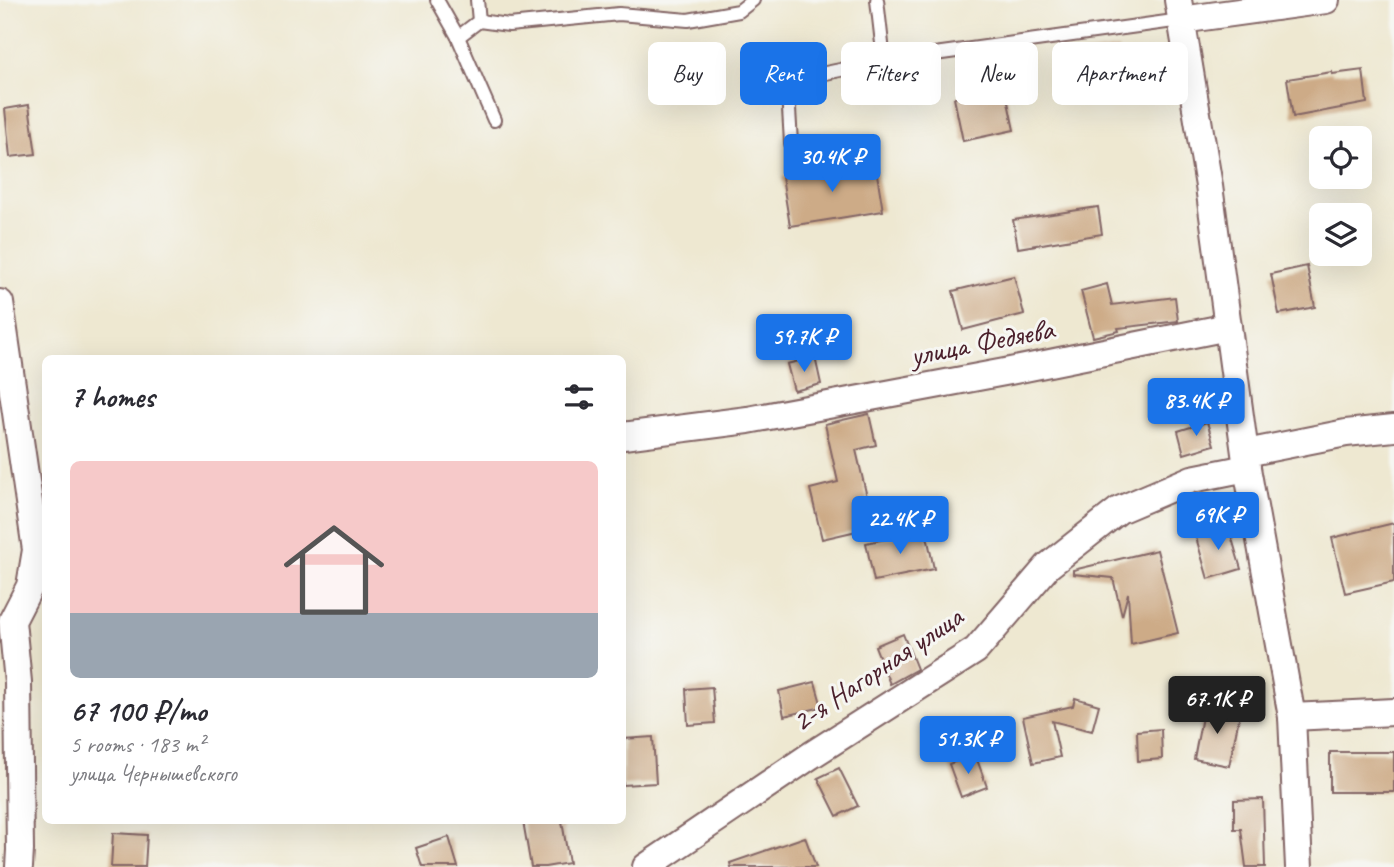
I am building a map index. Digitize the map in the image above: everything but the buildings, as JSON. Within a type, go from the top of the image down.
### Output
[{"type":"street","points":[[1299,867],[1292,718],[1246,460],[1209,186],[1179,10],[1326,0]]},
{"type":"street","points":[[0,303],[41,549],[30,586],[6,622],[18,682],[19,867]]},
{"type":"street","name":"улица Федяева","points":[[626,436],[748,420],[1228,327]]},
{"type":"street","name":"2-я Нагорная улица","points":[[646,867],[810,756],[975,650],[1048,566],[1119,510],[1279,447],[1346,433],[1394,428]]},
{"type":"street","points":[[1292,718],[1394,712]]},
{"type":"lane","points":[[437,0],[458,37],[494,120]]},
{"type":"lane","points":[[477,0],[479,21]]},
{"type":"lane","points":[[458,37],[479,21],[509,25],[619,14],[688,20],[739,11],[752,0]]},
{"type":"lane","points":[[877,0],[882,42]]},
{"type":"lane","points":[[941,51],[1179,10]]},
{"type":"lane","points":[[791,143],[788,92],[816,75],[841,70]]}]
